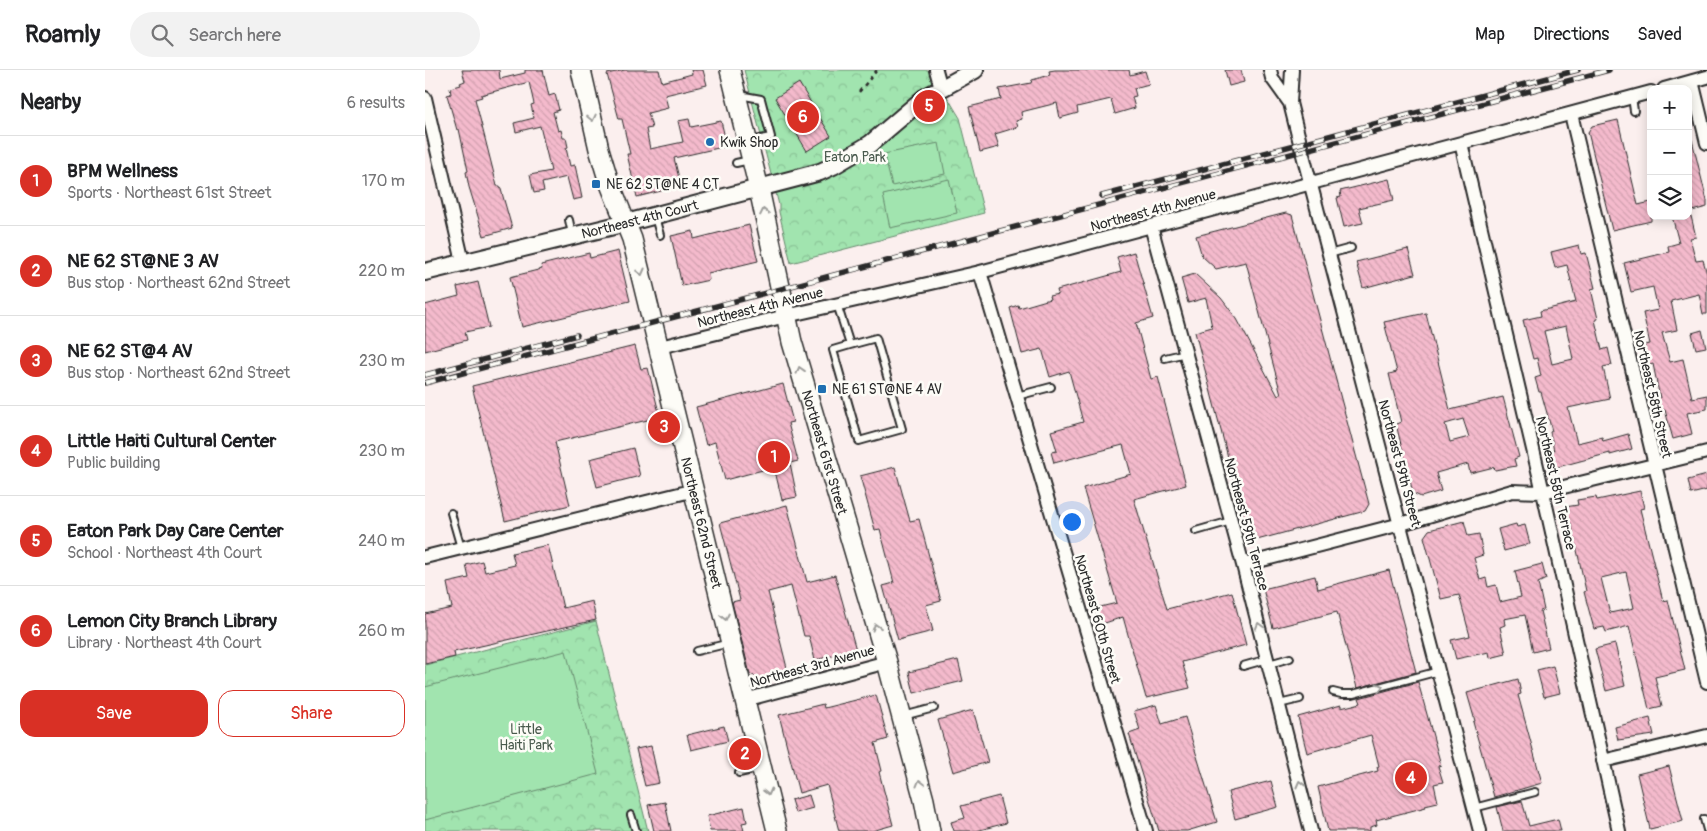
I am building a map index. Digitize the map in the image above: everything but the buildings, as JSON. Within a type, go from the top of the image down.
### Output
[{"type":"main road","name":"Northeast 62nd Street","points":[[581,70],[601,157],[632,239],[660,347],[777,831]]},
{"type":"main road","name":"Northeast 61st Street","points":[[730,70],[747,141],[743,161],[759,189],[792,342],[887,662],[901,716],[905,747],[925,800],[930,831]]},
{"type":"street","points":[[936,70],[941,88]]},
{"type":"street","name":"Northeast 4th Court","points":[[431,272],[463,262],[655,216],[812,175],[833,166],[870,144],[918,102],[975,70]]},
{"type":"street","name":"Northeast 59th Street","points":[[1270,70],[1272,78],[1291,103]]},
{"type":"street","name":"Northeast 59th Street","points":[[1292,70],[1291,103],[1311,184],[1480,831]]},
{"type":"street","points":[[1678,85],[1707,77]]},
{"type":"street","points":[[1691,81],[1707,143]]},
{"type":"street","name":"Northeast 4th Avenue","points":[[660,347],[980,272],[1647,93]]},
{"type":"street","points":[[425,98],[463,262]]},
{"type":"street","name":"Northeast 58th Street","points":[[1571,114],[1707,682]]},
{"type":"street","name":"Northeast 58th Terrace","points":[[1461,143],[1543,492],[1619,831]]},
{"type":"street","name":"Northeast 59th Terrace","points":[[1151,226],[1243,565],[1311,831]]},
{"type":"street","name":"Northeast 60th Street","points":[[980,272],[1146,831]]},
{"type":"street","points":[[1243,565],[1401,524],[1512,491],[1543,492],[1707,452]]},
{"type":"street","points":[[425,557],[695,490]]},
{"type":"street","name":"Northeast 3rd Avenue","points":[[745,700],[887,662]]},
{"type":"street","points":[[1603,761],[1707,736]]},
{"type":"lane","points":[[1631,97],[1634,111]]},
{"type":"lane","points":[[655,216],[660,235]]},
{"type":"lane","points":[[569,220],[573,236]]},
{"type":"lane","points":[[1329,254],[1351,248]]},
{"type":"lane","points":[[837,304],[850,345]]},
{"type":"lane","points":[[876,338],[902,429],[859,441],[833,350],[850,345],[876,338]]},
{"type":"lane","points":[[1165,358],[1186,353]]},
{"type":"lane","points":[[1017,396],[1051,387]]},
{"type":"lane","points":[[451,514],[461,548]]},
{"type":"lane","points":[[1196,531],[1231,521]]},
{"type":"lane","points":[[697,651],[731,642]]},
{"type":"lane","points":[[1243,666],[1290,658]]},
{"type":"lane","points":[[1333,692],[1353,694],[1439,671]]},
{"type":"lane","points":[[1279,704],[1300,698]]},
{"type":"lane","points":[[901,716],[934,708]]},
{"type":"lane","points":[[739,773],[762,767]]},
{"type":"lane","points":[[1474,808],[1535,792]]},
{"type":"lane","points":[[631,815],[636,831]]},
{"type":"lane","points":[[1704,819],[1707,830]]},
{"type":"path","points":[[859,92],[877,70]]},
{"type":"green space","name":"Eaton Park","points":[[744,70],[931,70],[960,118],[984,213],[791,263],[779,205]]},
{"type":"green space","points":[[939,143],[945,174],[892,186],[884,154]]},
{"type":"green space","points":[[949,179],[957,213],[890,228],[883,195]]},
{"type":"green space","name":"Little Haiti Park","points":[[596,621],[648,831],[425,831],[425,665]]},
{"type":"green space","points":[[566,651],[598,774],[425,820],[425,687]]},
{"type":"railway","points":[[1102,196],[1578,70]]},
{"type":"railway","points":[[425,383],[1609,70]]},
{"type":"railway","points":[[425,375],[577,335]]},
{"type":"place","name":"Eaton Park Day Care Center","points":[[929,106]]},
{"type":"place","name":"Lemon City Branch Library","points":[[803,117]]},
{"type":"place","name":"Kwik Shop","points":[[710,142]]},
{"type":"place","name":"NE 62 ST@NE 4 CT","points":[[596,184]]},
{"type":"place","name":"NE 61 ST@NE 4 AV","points":[[822,389]]},
{"type":"place","name":"NE 62 ST@4 AV","points":[[664,427]]},
{"type":"place","name":"BPM Wellness","points":[[774,457]]},
{"type":"place","name":"NE 62 ST@NE 3 AV","points":[[745,754]]},
{"type":"place","name":"Little Haiti Cultural Center","points":[[1411,778]]}]
